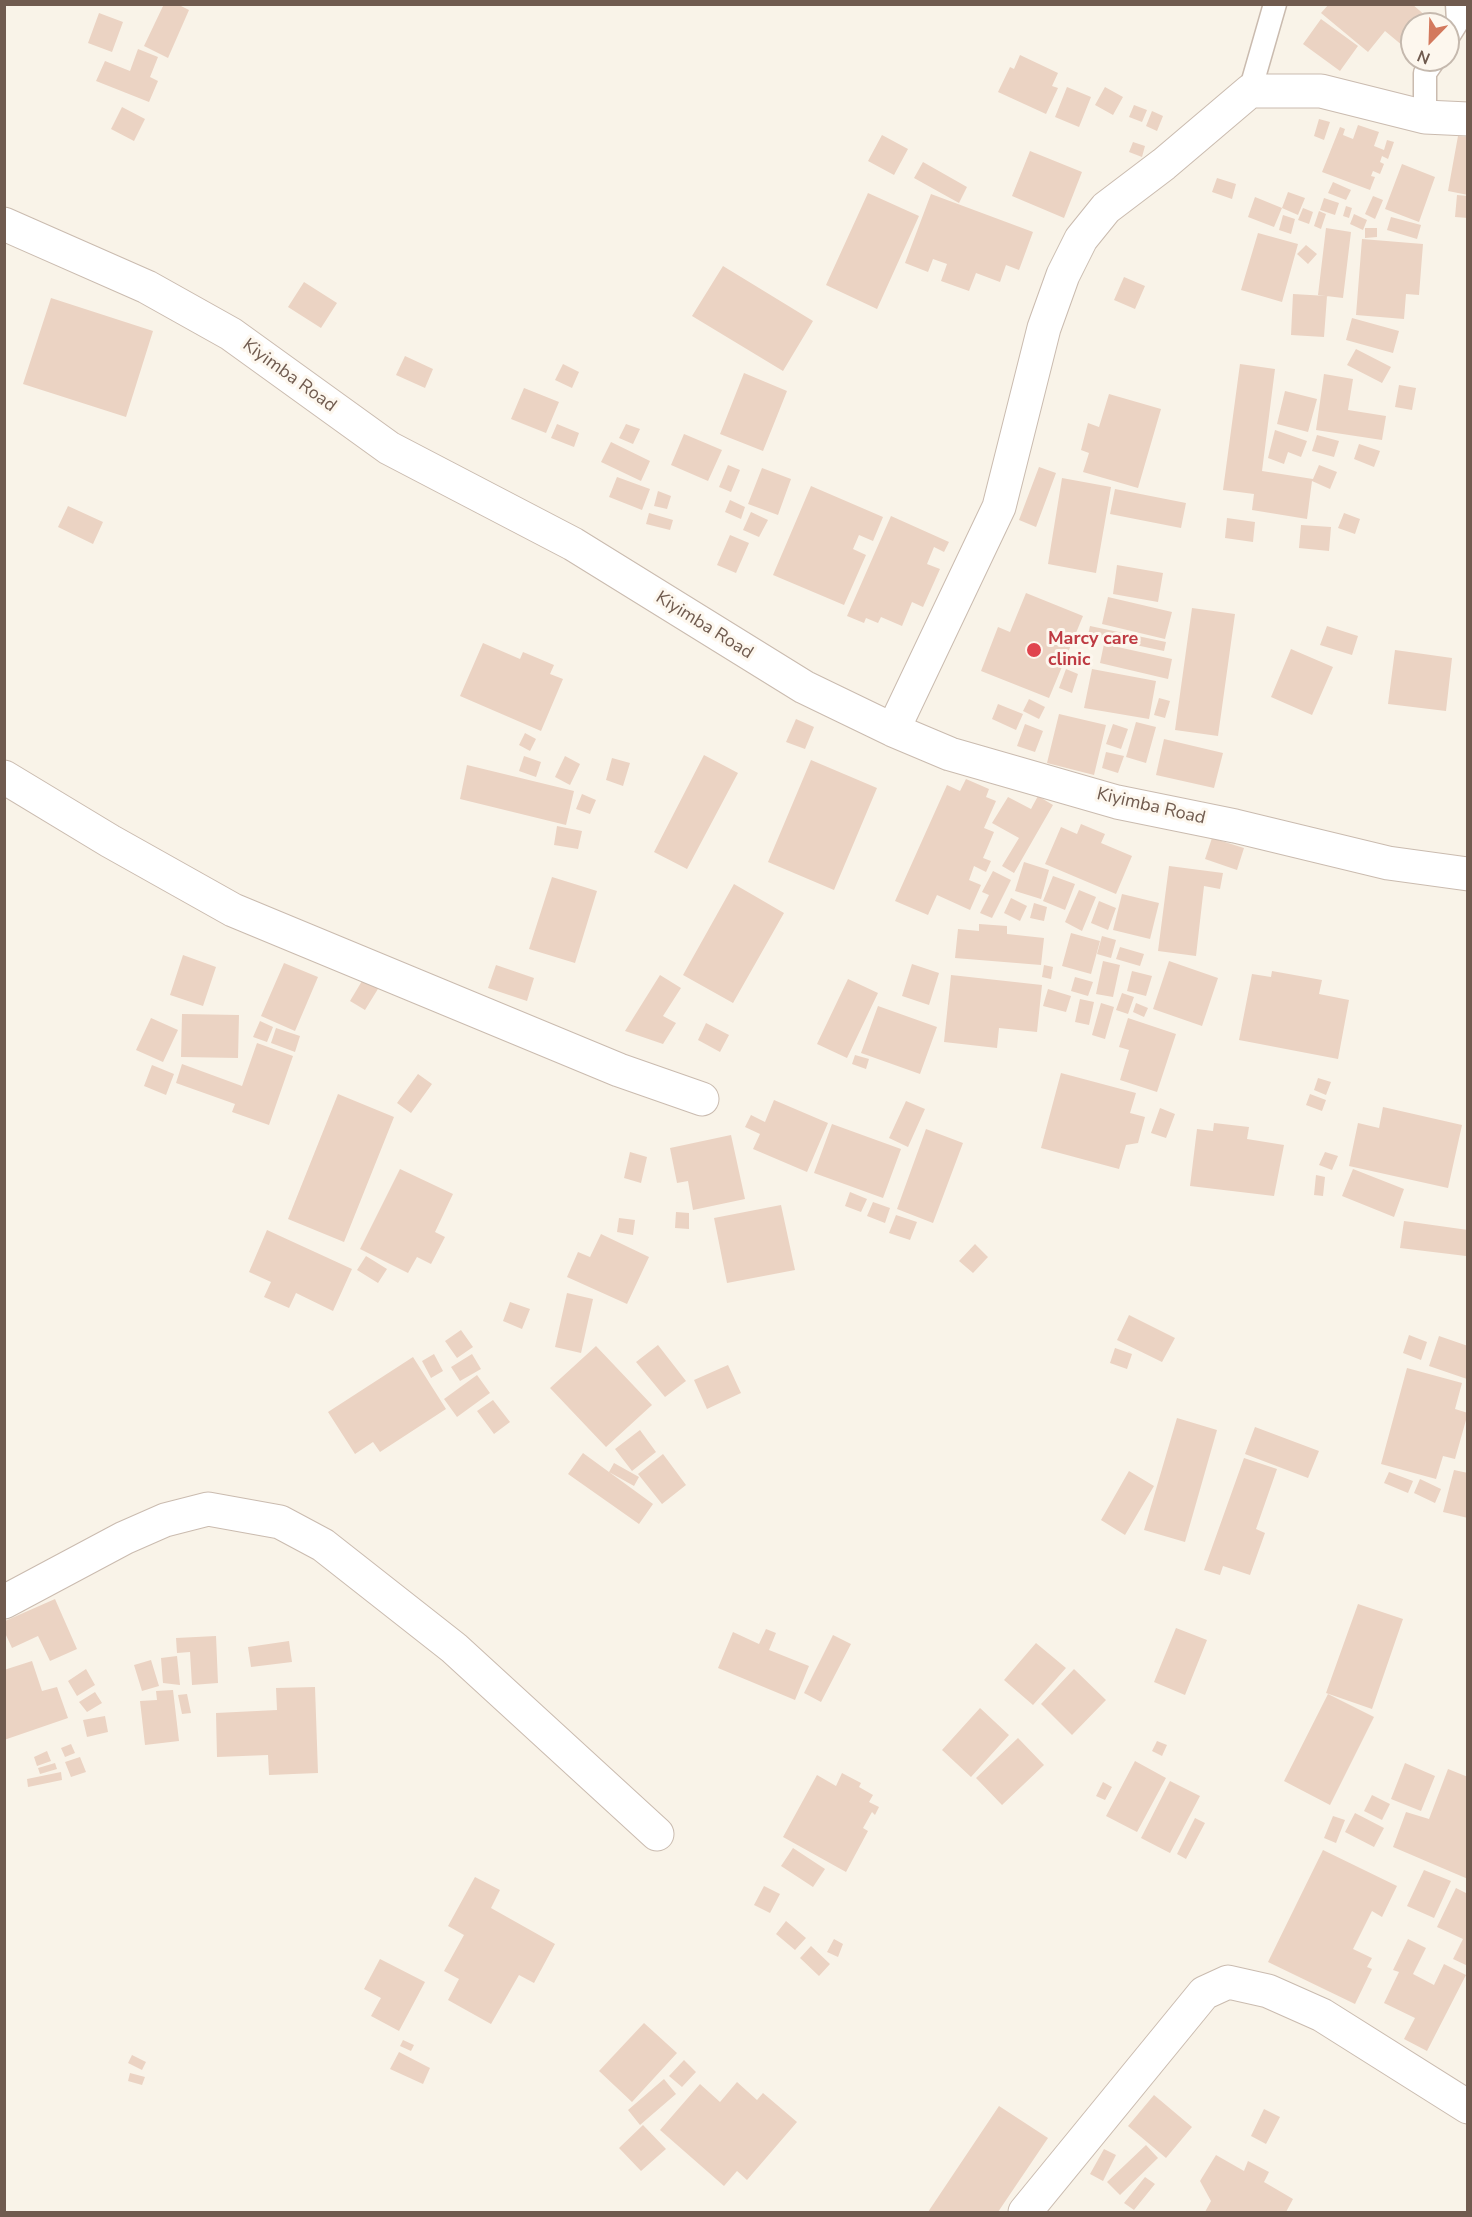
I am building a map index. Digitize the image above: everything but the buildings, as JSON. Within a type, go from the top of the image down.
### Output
[{"type":"street","points":[[893,730],[999,507],[1044,328],[1063,275],[1081,239],[1106,208],[1164,164],[1250,91],[1321,91],[1425,117],[1467,119]]},
{"type":"street","name":"Kiyimba Road","points":[[4,224],[147,287],[231,334],[389,448],[573,544],[804,687],[893,730],[950,754],[1117,802],[1235,826],[1388,863],[1467,874]]},
{"type":"street","points":[[4,777],[110,842],[233,910],[619,1070],[702,1099]]},
{"type":"street","points":[[4,1602],[124,1538],[165,1520],[208,1509],[280,1522],[323,1545],[454,1648],[657,1834]]},
{"type":"street","points":[[1025,2212],[1204,1993],[1228,1982],[1268,1991],[1322,2015],[1467,2107]]},
{"type":"lane","points":[[1250,91],[1275,4]]},
{"type":"lane","points":[[1425,117],[1426,72]]},
{"type":"place","name":"Marcy care clinic","points":[[1034,650]]}]
